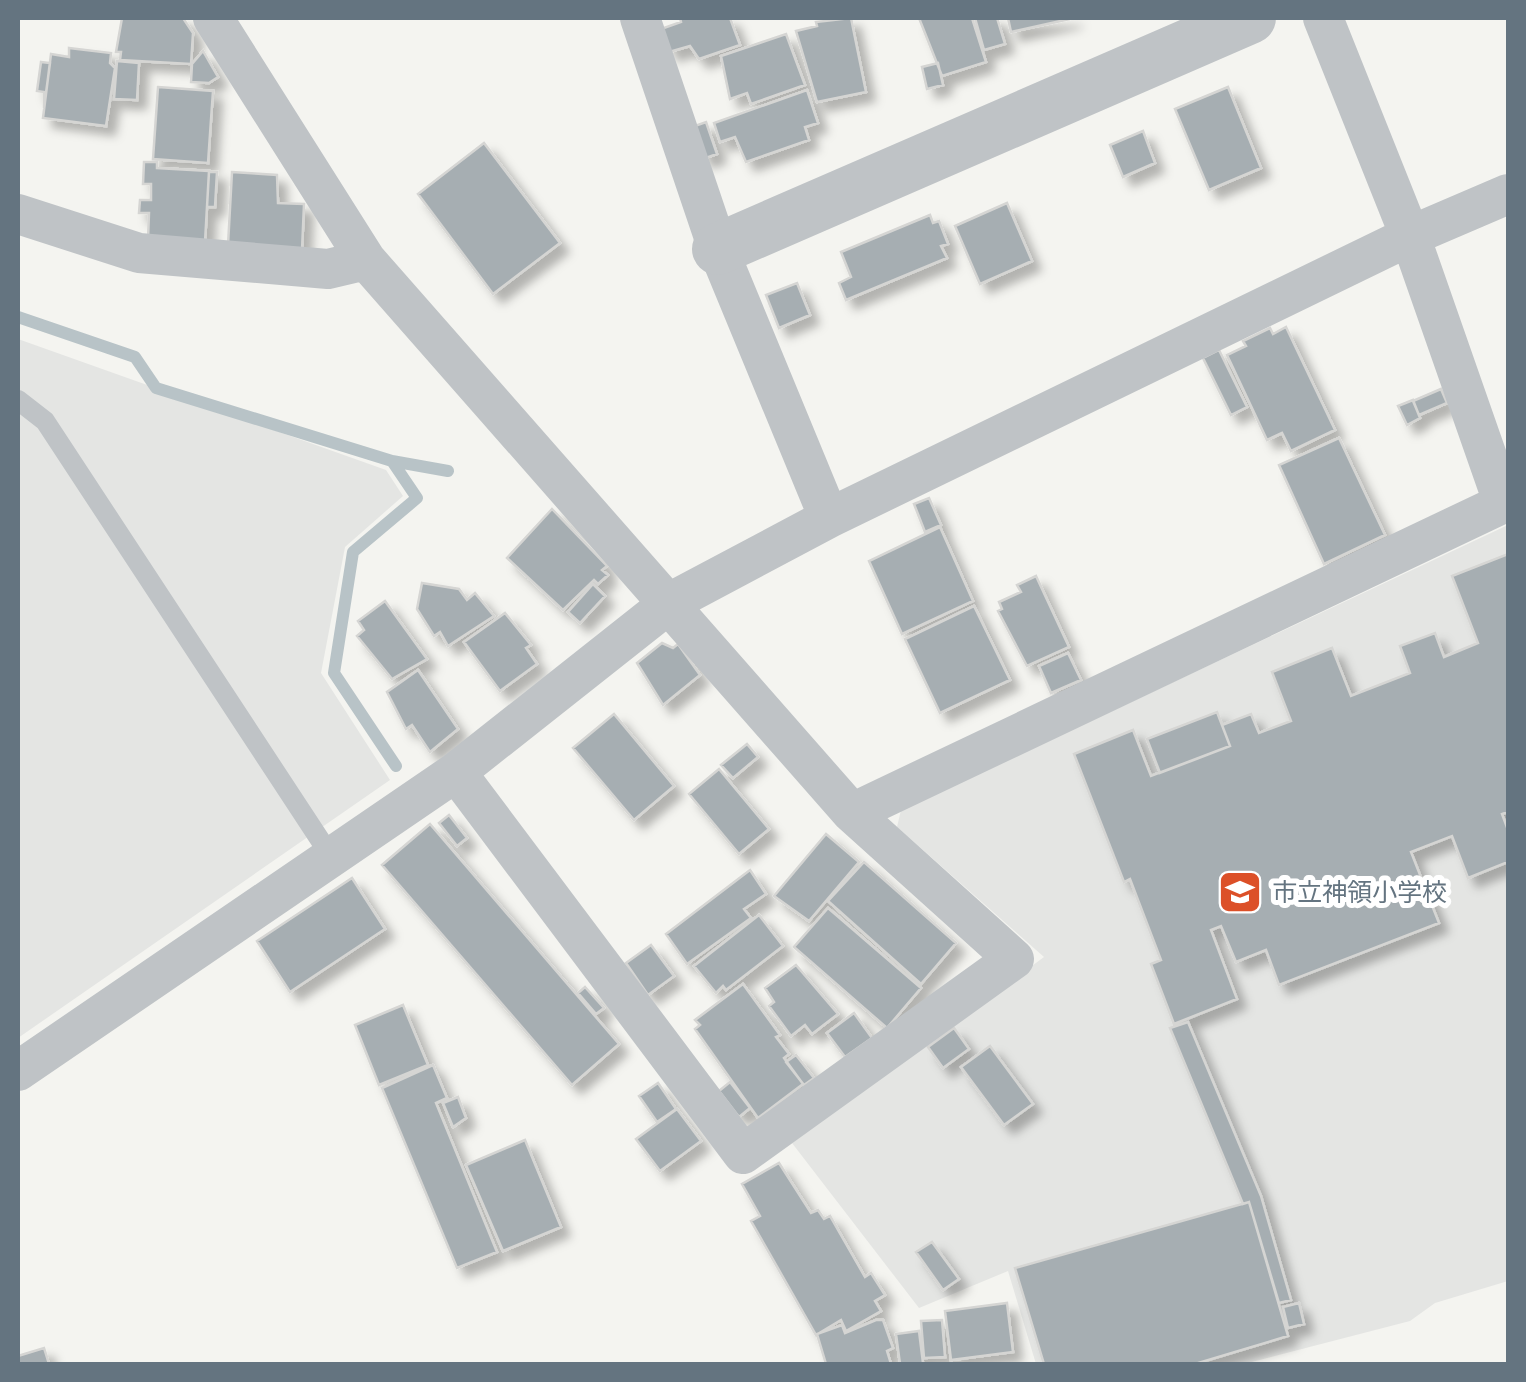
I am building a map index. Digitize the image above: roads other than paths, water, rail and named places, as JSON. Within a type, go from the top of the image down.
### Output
[{"type":"street","points":[[212,18],[366,260],[671,602],[852,813],[1014,959],[742,1154],[456,772]]},
{"type":"street","points":[[640,18],[718,249],[829,518]]},
{"type":"street","points":[[718,249],[1250,18]]},
{"type":"street","points":[[852,813],[1506,502],[1410,236],[1323,18]]},
{"type":"street","points":[[18,1071],[456,772],[671,602],[829,518],[1410,236],[1508,194]]},
{"type":"street","points":[[18,214],[139,254],[328,269],[366,260]]},
{"type":"lane","points":[[18,400],[45,422],[330,855]]},
{"type":"waterway","points":[[18,317],[135,357],[156,388],[392,461],[448,471]]},
{"type":"waterway","points":[[392,461],[417,498],[353,552],[334,673],[396,766]]},
{"type":"place","name":"市立神領小学校","points":[[1240,892]]}]
